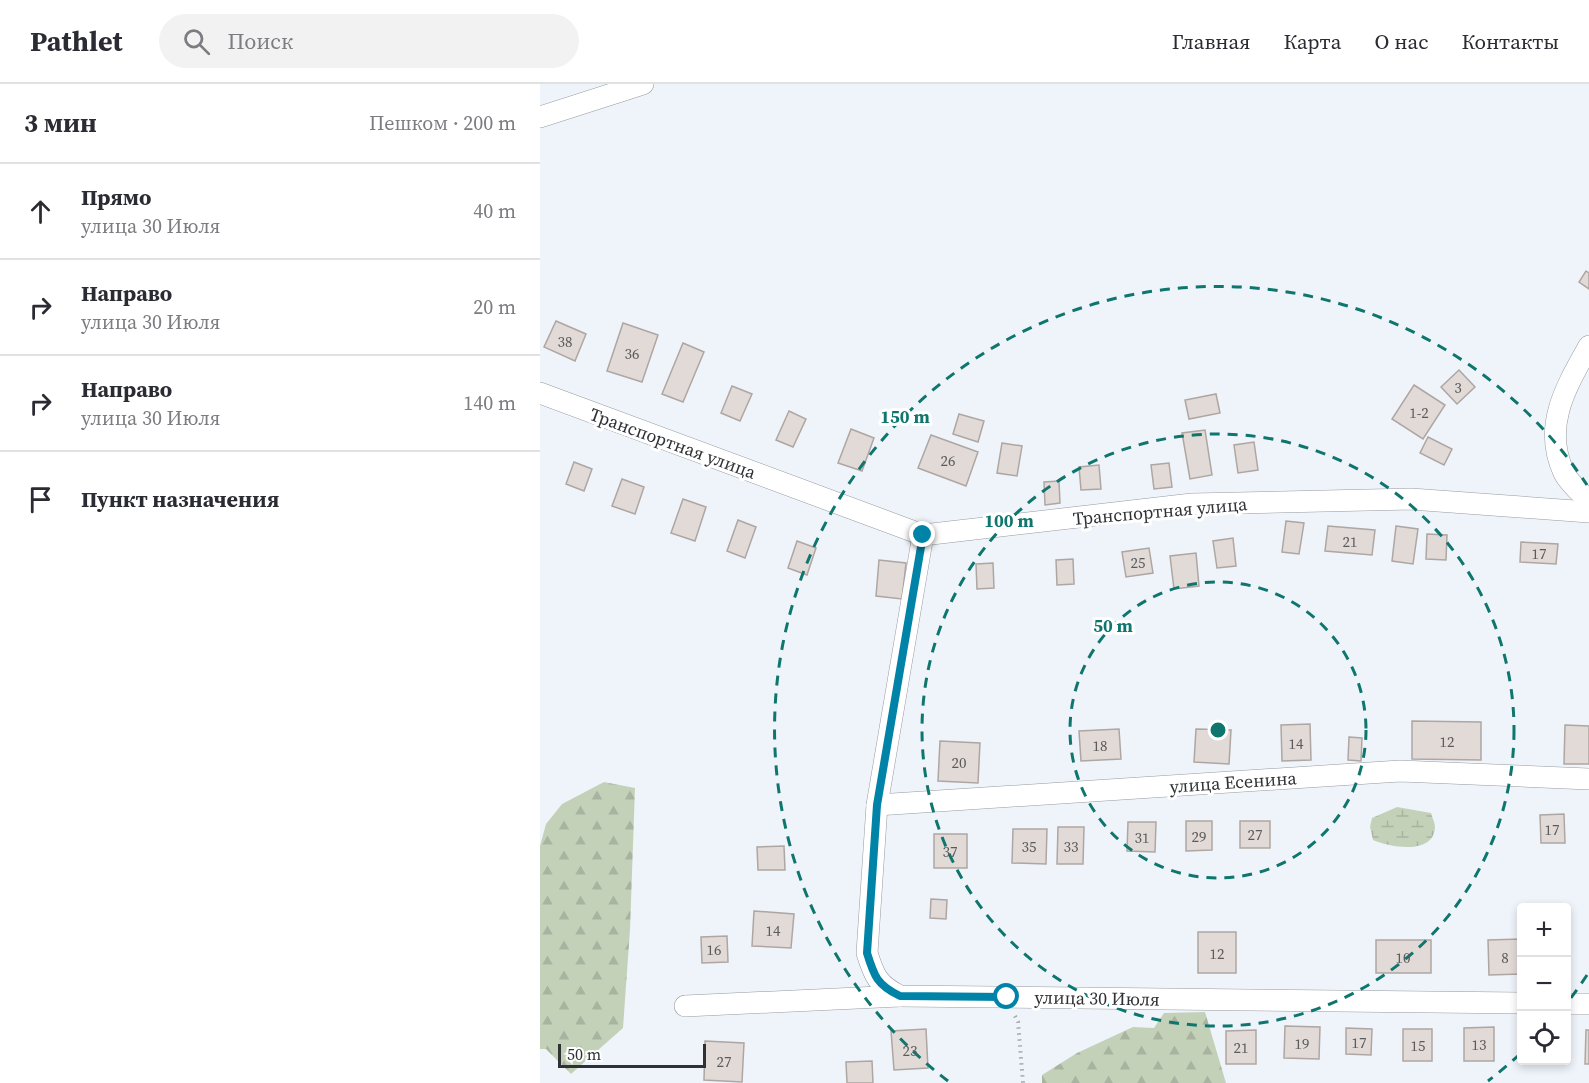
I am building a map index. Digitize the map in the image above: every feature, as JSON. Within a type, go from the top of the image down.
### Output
[{"type":"street","points":[[540,117],[643,84]]},
{"type":"street","points":[[1589,346],[1566,387],[1555,422],[1556,447],[1565,475],[1589,501]]},
{"type":"street","name":"Транспортная улица","points":[[540,393],[923,535],[1192,504],[1411,499],[1589,512]]},
{"type":"street","points":[[900,996],[885,989],[873,974],[867,953],[877,805],[923,535]]},
{"type":"street","name":"улица Есенина","points":[[877,805],[1400,771],[1589,779]]},
{"type":"street","name":"улица 30 Июля","points":[[685,1006],[900,996],[1517,1004]]},
{"type":"street","points":[[1571,1004],[1589,1004]]},
{"type":"path","points":[[1007,997],[1018,1022],[1023,1083]]},
{"type":"green space","points":[[604,782],[635,788],[630,930],[623,1028],[571,1074],[546,1049],[540,1049],[540,846],[546,824],[562,804]]},
{"type":"green space","points":[[1397,807],[1431,813],[1435,827],[1433,836],[1419,846],[1410,847],[1399,847],[1373,840],[1370,827],[1372,818]]},
{"type":"green space","points":[[1205,1012],[1226,1083],[1042,1083],[1042,1075],[1077,1053],[1133,1027],[1154,1028],[1164,1013]]},
{"type":"building","points":[[1586,271],[1589,273],[1589,289],[1579,282]]},
{"type":"building","points":[[556,321],[586,334],[575,361],[544,347]]},
{"type":"building","points":[[623,323],[658,335],[642,382],[607,371]]},
{"type":"building","points":[[683,343],[704,352],[683,402],[662,394]]},
{"type":"building","points":[[1459,370],[1475,387],[1457,404],[1441,387]]},
{"type":"building","points":[[1414,385],[1445,405],[1423,439],[1392,419]]},
{"type":"building","points":[[732,386],[752,394],[740,421],[721,413]]},
{"type":"building","points":[[1216,394],[1220,413],[1189,419],[1185,400]]},
{"type":"building","points":[[789,411],[806,419],[793,447],[776,440]]},
{"type":"building","points":[[959,414],[984,421],[978,442],[953,434]]},
{"type":"building","points":[[851,429],[874,438],[862,471],[838,463]]},
{"type":"building","points":[[1205,430],[1212,475],[1190,479],[1182,433]]},
{"type":"building","points":[[931,435],[978,452],[966,486],[918,468]]},
{"type":"building","points":[[1428,437],[1452,449],[1444,465],[1420,453]]},
{"type":"building","points":[[1254,442],[1258,470],[1238,473],[1234,445]]},
{"type":"building","points":[[1002,443],[1022,446],[1017,476],[997,473]]},
{"type":"building","points":[[574,462],[592,469],[584,491],[566,484]]},
{"type":"building","points":[[1169,463],[1172,487],[1154,489],[1151,465]]},
{"type":"building","points":[[1099,465],[1101,489],[1081,490],[1079,467]]},
{"type":"building","points":[[622,479],[644,487],[635,514],[612,506]]},
{"type":"building","points":[[1059,481],[1060,503],[1045,505],[1044,482]]},
{"type":"building","points":[[683,499],[706,507],[695,541],[671,533]]},
{"type":"building","points":[[738,520],[756,527],[745,558],[727,551]]},
{"type":"building","points":[[1286,521],[1304,523],[1299,554],[1282,552]]},
{"type":"building","points":[[1328,526],[1375,530],[1372,555],[1325,551]]},
{"type":"building","points":[[1396,526],[1418,529],[1413,564],[1392,561]]},
{"type":"building","points":[[1427,534],[1447,535],[1446,560],[1426,559]]},
{"type":"building","points":[[1233,538],[1236,566],[1217,568],[1213,541]]},
{"type":"building","points":[[797,541],[816,548],[807,575],[788,568]]},
{"type":"building","points":[[1521,542],[1558,544],[1556,564],[1520,562]]},
{"type":"building","points":[[1149,548],[1153,573],[1126,577],[1122,552]]},
{"type":"building","points":[[1196,553],[1199,586],[1174,589],[1170,556]]},
{"type":"building","points":[[1073,559],[1074,584],[1057,585],[1056,560]]},
{"type":"building","points":[[879,560],[906,563],[902,599],[876,596]]},
{"type":"building","points":[[993,563],[994,588],[977,589],[976,564]]},
{"type":"building","points":[[1412,721],[1481,722],[1481,760],[1412,759]]},
{"type":"building","points":[[1310,724],[1311,760],[1282,761],[1281,725]]},
{"type":"building","points":[[1565,725],[1589,726],[1589,764],[1564,764]]},
{"type":"building","points":[[1119,729],[1121,759],[1081,761],[1079,731]]},
{"type":"building","points":[[1196,729],[1231,730],[1229,764],[1194,762]]},
{"type":"building","points":[[1349,737],[1362,738],[1361,761],[1348,760]]},
{"type":"building","points":[[940,741],[980,743],[978,783],[938,781]]},
{"type":"building","points":[[1564,814],[1565,843],[1541,843],[1540,815]]},
{"type":"building","points":[[1186,821],[1212,821],[1212,850],[1186,851]]},
{"type":"building","points":[[1240,821],[1270,821],[1270,848],[1240,848]]},
{"type":"building","points":[[1128,822],[1156,822],[1155,852],[1127,851]]},
{"type":"building","points":[[1058,827],[1084,827],[1083,864],[1057,864]]},
{"type":"building","points":[[1013,829],[1047,829],[1046,864],[1012,863]]},
{"type":"building","points":[[934,834],[967,834],[967,868],[934,868]]},
{"type":"building","points":[[784,846],[785,870],[758,870],[757,847]]},
{"type":"building","points":[[931,899],[947,900],[946,919],[930,918]]},
{"type":"building","points":[[754,911],[794,914],[791,948],[752,946]]},
{"type":"building","points":[[1198,932],[1236,932],[1236,973],[1198,973]]},
{"type":"building","points":[[727,936],[728,962],[702,963],[701,937]]},
{"type":"building","points":[[1517,939],[1517,974],[1489,975],[1488,940]]},
{"type":"building","points":[[1376,940],[1431,940],[1431,973],[1376,973]]},
{"type":"building","points":[[1285,1026],[1320,1027],[1319,1059],[1284,1058]]},
{"type":"building","points":[[1494,1027],[1494,1061],[1464,1061],[1464,1028]]},
{"type":"building","points":[[1346,1028],[1372,1029],[1371,1055],[1346,1054]]},
{"type":"building","points":[[926,1029],[928,1068],[894,1070],[891,1031]]},
{"type":"building","points":[[1403,1029],[1432,1029],[1432,1061],[1403,1061]]},
{"type":"building","points":[[1256,1030],[1256,1064],[1226,1064],[1226,1031]]},
{"type":"building","points":[[1586,1030],[1589,1030],[1589,1064],[1585,1064]]},
{"type":"building","points":[[705,1041],[744,1043],[742,1082],[704,1080]]},
{"type":"building","points":[[872,1061],[873,1083],[847,1083],[846,1062]]},
{"type":"route","points":[[923,535],[877,805],[867,953],[873,974],[885,989],[900,996],[1007,997]]}]
